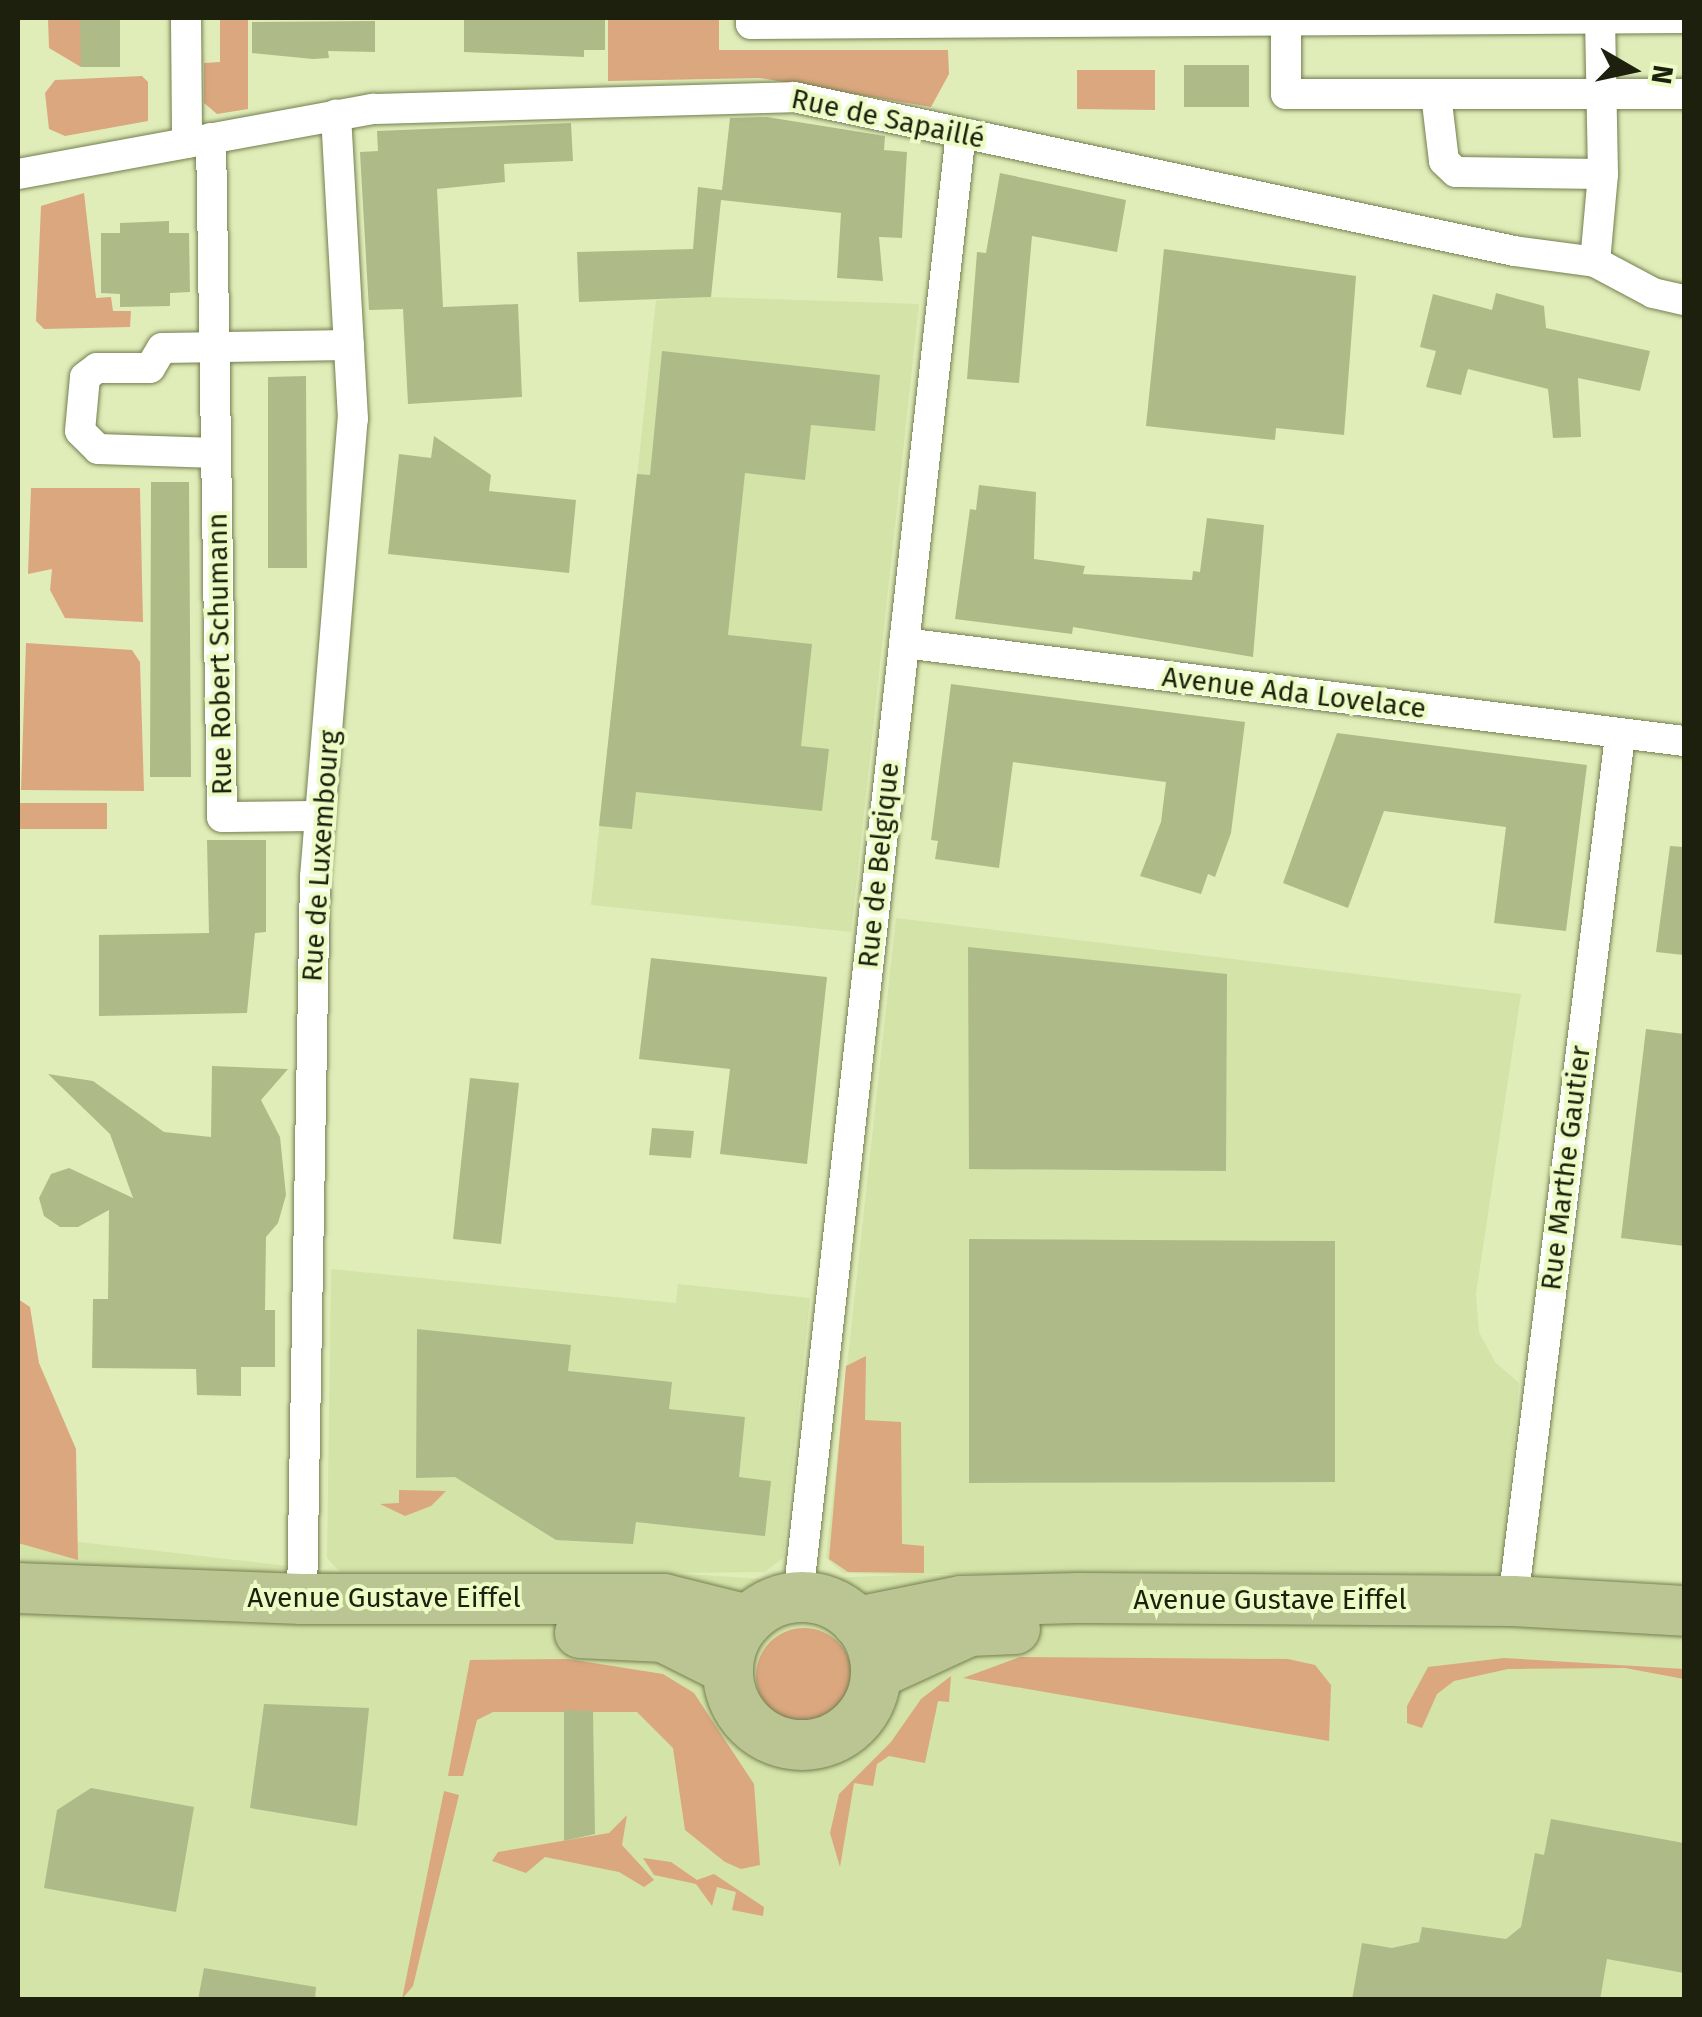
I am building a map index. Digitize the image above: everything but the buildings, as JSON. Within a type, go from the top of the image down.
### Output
[{"type":"main road","name":"Avenue Gustave Eiffel","points":[[18,1588],[302,1600],[664,1599],[748,1620]]},
{"type":"main road","points":[[798,1596],[840,1607],[857,1622],[868,1637],[876,1674],[872,1696],[854,1724],[806,1746],[786,1745],[750,1726],[730,1691],[727,1669],[748,1620],[798,1596]]},
{"type":"main road","name":"Avenue Gustave Eiffel","points":[[857,1622],[976,1601],[1513,1601],[1684,1611]]},
{"type":"main road","name":"Avenue Gustave Eiffel","points":[[18,1619],[329,1634],[643,1632],[680,1642],[727,1669]]},
{"type":"main road","name":"Avenue Gustave Eiffel","points":[[876,1674],[970,1632],[1072,1625],[1502,1630],[1684,1643]]},
{"type":"street","name":"Rue Robert Schumann","points":[[186,18],[214,345],[222,817],[320,816]]},
{"type":"street","points":[[750,18],[750,24],[1684,18]]},
{"type":"street","points":[[1595,262],[1603,174],[1600,18]]},
{"type":"street","points":[[1286,20],[1286,94],[1684,94]]},
{"type":"street","points":[[1436,94],[1444,161],[1456,172],[1603,174]]},
{"type":"street","name":"Rue de Sapaillé","points":[[18,174],[336,114],[740,95],[794,97],[1514,251],[1595,262],[1653,293],[1684,300]]},
{"type":"street","name":"Rue de Luxembourg","points":[[302,1600],[320,816],[354,418],[336,114]]},
{"type":"street","name":"Rue de Belgique","points":[[798,1596],[960,133]]},
{"type":"street","points":[[216,453],[98,449],[80,431],[78,400],[85,377],[97,368],[150,368],[162,348],[349,345]]},
{"type":"street","name":"Avenue Ada Lovelace","points":[[904,644],[1684,741]]},
{"type":"street","name":"Rue Marthe Gautier","points":[[1513,1601],[1620,736]]},
{"type":"shaded area","points":[[48,18],[81,18],[81,67],[49,48]]},
{"type":"shaded area","points":[[220,18],[248,18],[248,109],[217,114],[204,103],[204,63],[220,62]]},
{"type":"shaded area","points":[[608,18],[719,18],[719,50],[948,50],[949,74],[931,107],[760,78],[608,81]]},
{"type":"shaded area","points":[[1077,70],[1155,70],[1155,110],[1077,109]]},
{"type":"shaded area","points":[[142,76],[148,82],[148,121],[65,136],[49,129],[45,93],[55,80]]},
{"type":"shaded area","points":[[84,193],[96,298],[111,297],[113,311],[131,311],[130,327],[44,329],[36,321],[41,206]]},
{"type":"shaded area","points":[[711,297],[919,304],[851,932],[591,905],[656,300]]},
{"type":"shaded area","points":[[31,488],[140,488],[143,622],[65,618],[50,590],[52,569],[28,574]]},
{"type":"shaded area","points":[[26,643],[132,650],[140,662],[144,791],[21,790]]},
{"type":"shaded area","points":[[20,803],[107,803],[107,829],[20,829]]},
{"type":"shaded area","points":[[896,918],[1521,994],[1476,1294],[1479,1332],[1495,1362],[1519,1383],[1502,1574],[919,1574],[1684,1610],[1684,1999],[18,1999],[18,1535],[340,1572],[327,1558],[331,1269],[676,1303],[678,1284],[810,1298],[783,1558],[765,1572],[672,1573],[781,1580],[905,1575],[843,1573],[826,1558]]},
{"type":"shaded area","points":[[18,1299],[30,1307],[39,1363],[76,1449],[78,1560],[18,1543]]},
{"type":"shaded area","points":[[866,1356],[865,1420],[901,1422],[902,1544],[924,1546],[924,1573],[848,1572],[829,1559],[846,1366]]},
{"type":"shaded area","points":[[399,1490],[446,1491],[431,1506],[405,1516],[380,1504],[399,1503]]},
{"type":"shaded area","points":[[804,1628],[822,1632],[838,1642],[848,1658],[852,1676],[848,1694],[838,1710],[822,1720],[804,1724],[786,1720],[770,1710],[760,1694],[756,1676],[760,1658],[770,1642],[786,1632]]},
{"type":"shaded area","points":[[1020,1657],[1288,1659],[1315,1665],[1331,1685],[1329,1741],[963,1678]]},
{"type":"shaded area","points":[[1504,1658],[1684,1669],[1684,1679],[1625,1668],[1508,1669],[1454,1681],[1437,1694],[1422,1728],[1407,1723],[1407,1706],[1428,1667]]},
{"type":"shaded area","points":[[568,1659],[663,1674],[694,1693],[754,1784],[760,1865],[741,1869],[725,1862],[685,1830],[673,1748],[637,1712],[493,1712],[477,1720],[463,1776],[448,1776],[470,1660]]},
{"type":"shaded area","points":[[951,1676],[949,1702],[938,1701],[925,1763],[889,1756],[877,1764],[873,1786],[854,1783],[840,1867],[830,1833],[839,1794],[891,1742],[921,1699]]},
{"type":"shaded area","points":[[444,1791],[459,1795],[413,1986],[402,1999]]},
{"type":"shaded area","points":[[627,1815],[622,1845],[654,1880],[644,1887],[619,1872],[545,1857],[526,1873],[492,1861],[498,1852],[609,1833]]},
{"type":"shaded area","points":[[643,1858],[671,1862],[697,1880],[714,1874],[764,1907],[763,1916],[732,1910],[736,1892],[717,1887],[712,1906],[696,1884],[654,1875]]}]
